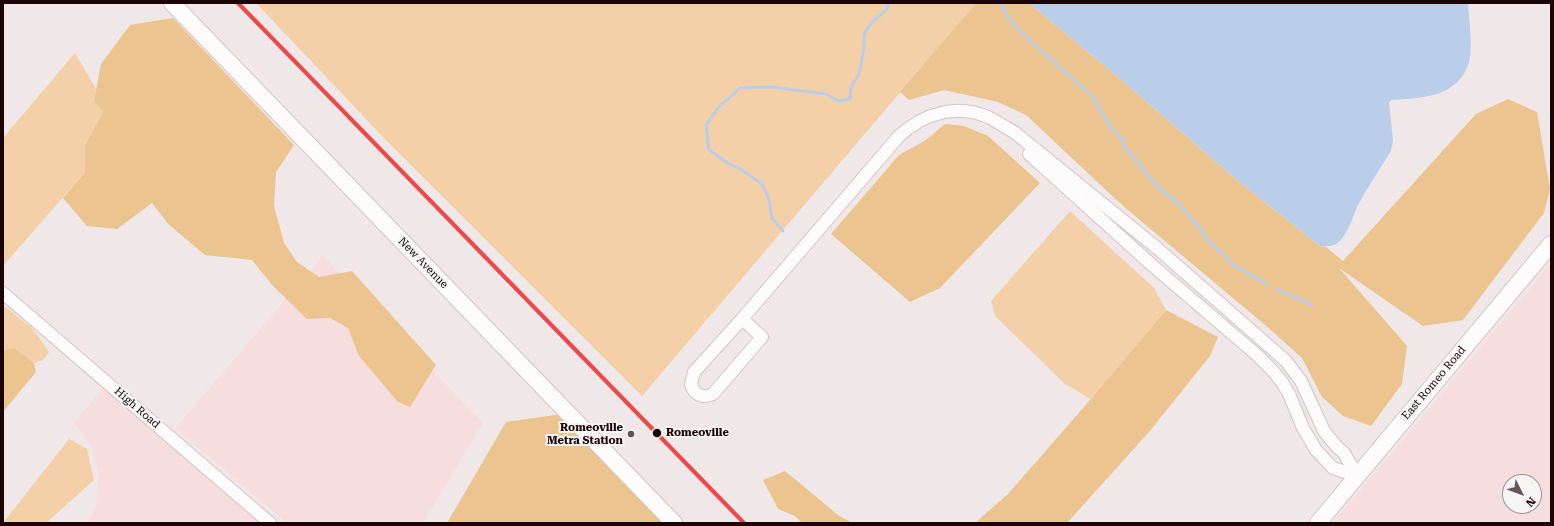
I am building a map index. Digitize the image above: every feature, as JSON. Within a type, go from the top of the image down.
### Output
[{"type":"main road","name":"New Avenue","points":[[172,3],[674,523]]},
{"type":"main road","name":"East Romeo Road","points":[[1318,523],[1551,244]]},
{"type":"street","points":[[742,319],[762,337],[713,394],[704,397],[699,396],[695,393],[691,384],[694,372],[742,319],[899,136],[908,128],[929,116],[938,113],[960,111],[980,114],[1014,132],[1157,248],[1286,361],[1300,381],[1324,431],[1344,453],[1357,476]]},
{"type":"street","points":[[1002,126],[1010,137],[1152,266],[1260,358],[1282,382],[1289,394],[1303,428],[1316,450],[1333,468],[1357,476]]},
{"type":"street","name":"High Road","points":[[3,293],[270,523]]},
{"type":"shaded area","points":[[256,3],[976,3],[642,396],[383,137]]},
{"type":"shaded area","points":[[976,3],[1029,3],[1118,77],[1238,181],[1320,246],[1326,247],[1343,261],[1476,114],[1508,99],[1537,112],[1550,189],[1544,213],[1463,320],[1423,326],[1339,268],[1407,346],[1402,384],[1371,426],[1343,416],[1322,397],[1302,358],[1264,324],[1123,206],[1026,115],[998,102],[944,90],[909,100],[900,92]]},
{"type":"shaded area","points":[[173,18],[294,145],[276,172],[274,206],[284,243],[297,262],[319,277],[352,271],[436,365],[410,407],[398,402],[359,356],[348,328],[330,318],[307,319],[273,286],[252,260],[205,255],[168,224],[152,203],[117,229],[87,226],[63,198],[85,172],[85,145],[103,112],[94,101],[101,64],[130,25]]},
{"type":"shaded area","points":[[75,53],[96,89],[94,101],[103,112],[85,145],[85,172],[3,266],[3,138]]},
{"type":"shaded area","points":[[945,124],[964,126],[988,136],[1040,183],[940,288],[910,302],[831,234],[899,155],[926,140]]},
{"type":"shaded area","points":[[1070,211],[1154,288],[1166,310],[1091,399],[1065,384],[995,316],[991,301]]},
{"type":"shaded area","points":[[323,256],[483,423],[423,523],[287,523],[175,428]]},
{"type":"shaded area","points":[[1551,263],[1551,523],[1333,523]]},
{"type":"shaded area","points":[[3,305],[32,328],[49,352],[43,360],[34,363],[15,348],[7,349],[3,352]]},
{"type":"shaded area","points":[[1166,310],[1218,337],[1210,356],[1149,432],[1067,523],[975,523],[1008,494]]},
{"type":"shaded area","points":[[15,348],[34,363],[36,372],[3,412],[3,352],[7,349]]},
{"type":"shaded area","points":[[108,382],[273,523],[88,523],[96,504],[99,472],[91,446],[74,423]]},
{"type":"shaded area","points":[[562,414],[667,523],[447,523],[506,422]]},
{"type":"shaded area","points":[[69,439],[87,449],[94,480],[46,523],[3,523]]},
{"type":"shaded area","points":[[785,471],[838,515],[852,523],[802,523],[795,516],[778,509],[763,480]]},
{"type":"water","points":[[1029,3],[1468,3],[1471,49],[1469,62],[1464,74],[1457,83],[1448,89],[1427,97],[1392,100],[1389,102],[1393,141],[1391,151],[1358,205],[1343,237],[1338,243],[1333,245],[1320,246],[1238,181],[1118,77]]},
{"type":"waterway","points":[[783,231],[772,218],[769,200],[762,184],[709,150],[706,125],[718,108],[740,88],[772,87],[826,94],[839,101],[850,99],[851,87],[859,74],[864,48],[864,34],[871,23],[887,9],[887,3]]},
{"type":"waterway","points":[[1000,3],[1009,19],[1025,36],[1093,97],[1108,124],[1123,140],[1124,146],[1161,190],[1179,204],[1201,230],[1203,235],[1235,266],[1267,284]]},
{"type":"waterway","points":[[1277,289],[1312,305]]},
{"type":"transit line","points":[[238,3],[744,523]]},
{"type":"place","name":"Romeoville","points":[[657,433]]},
{"type":"place","name":"Romeoville Metra Station","points":[[631,434]]}]
